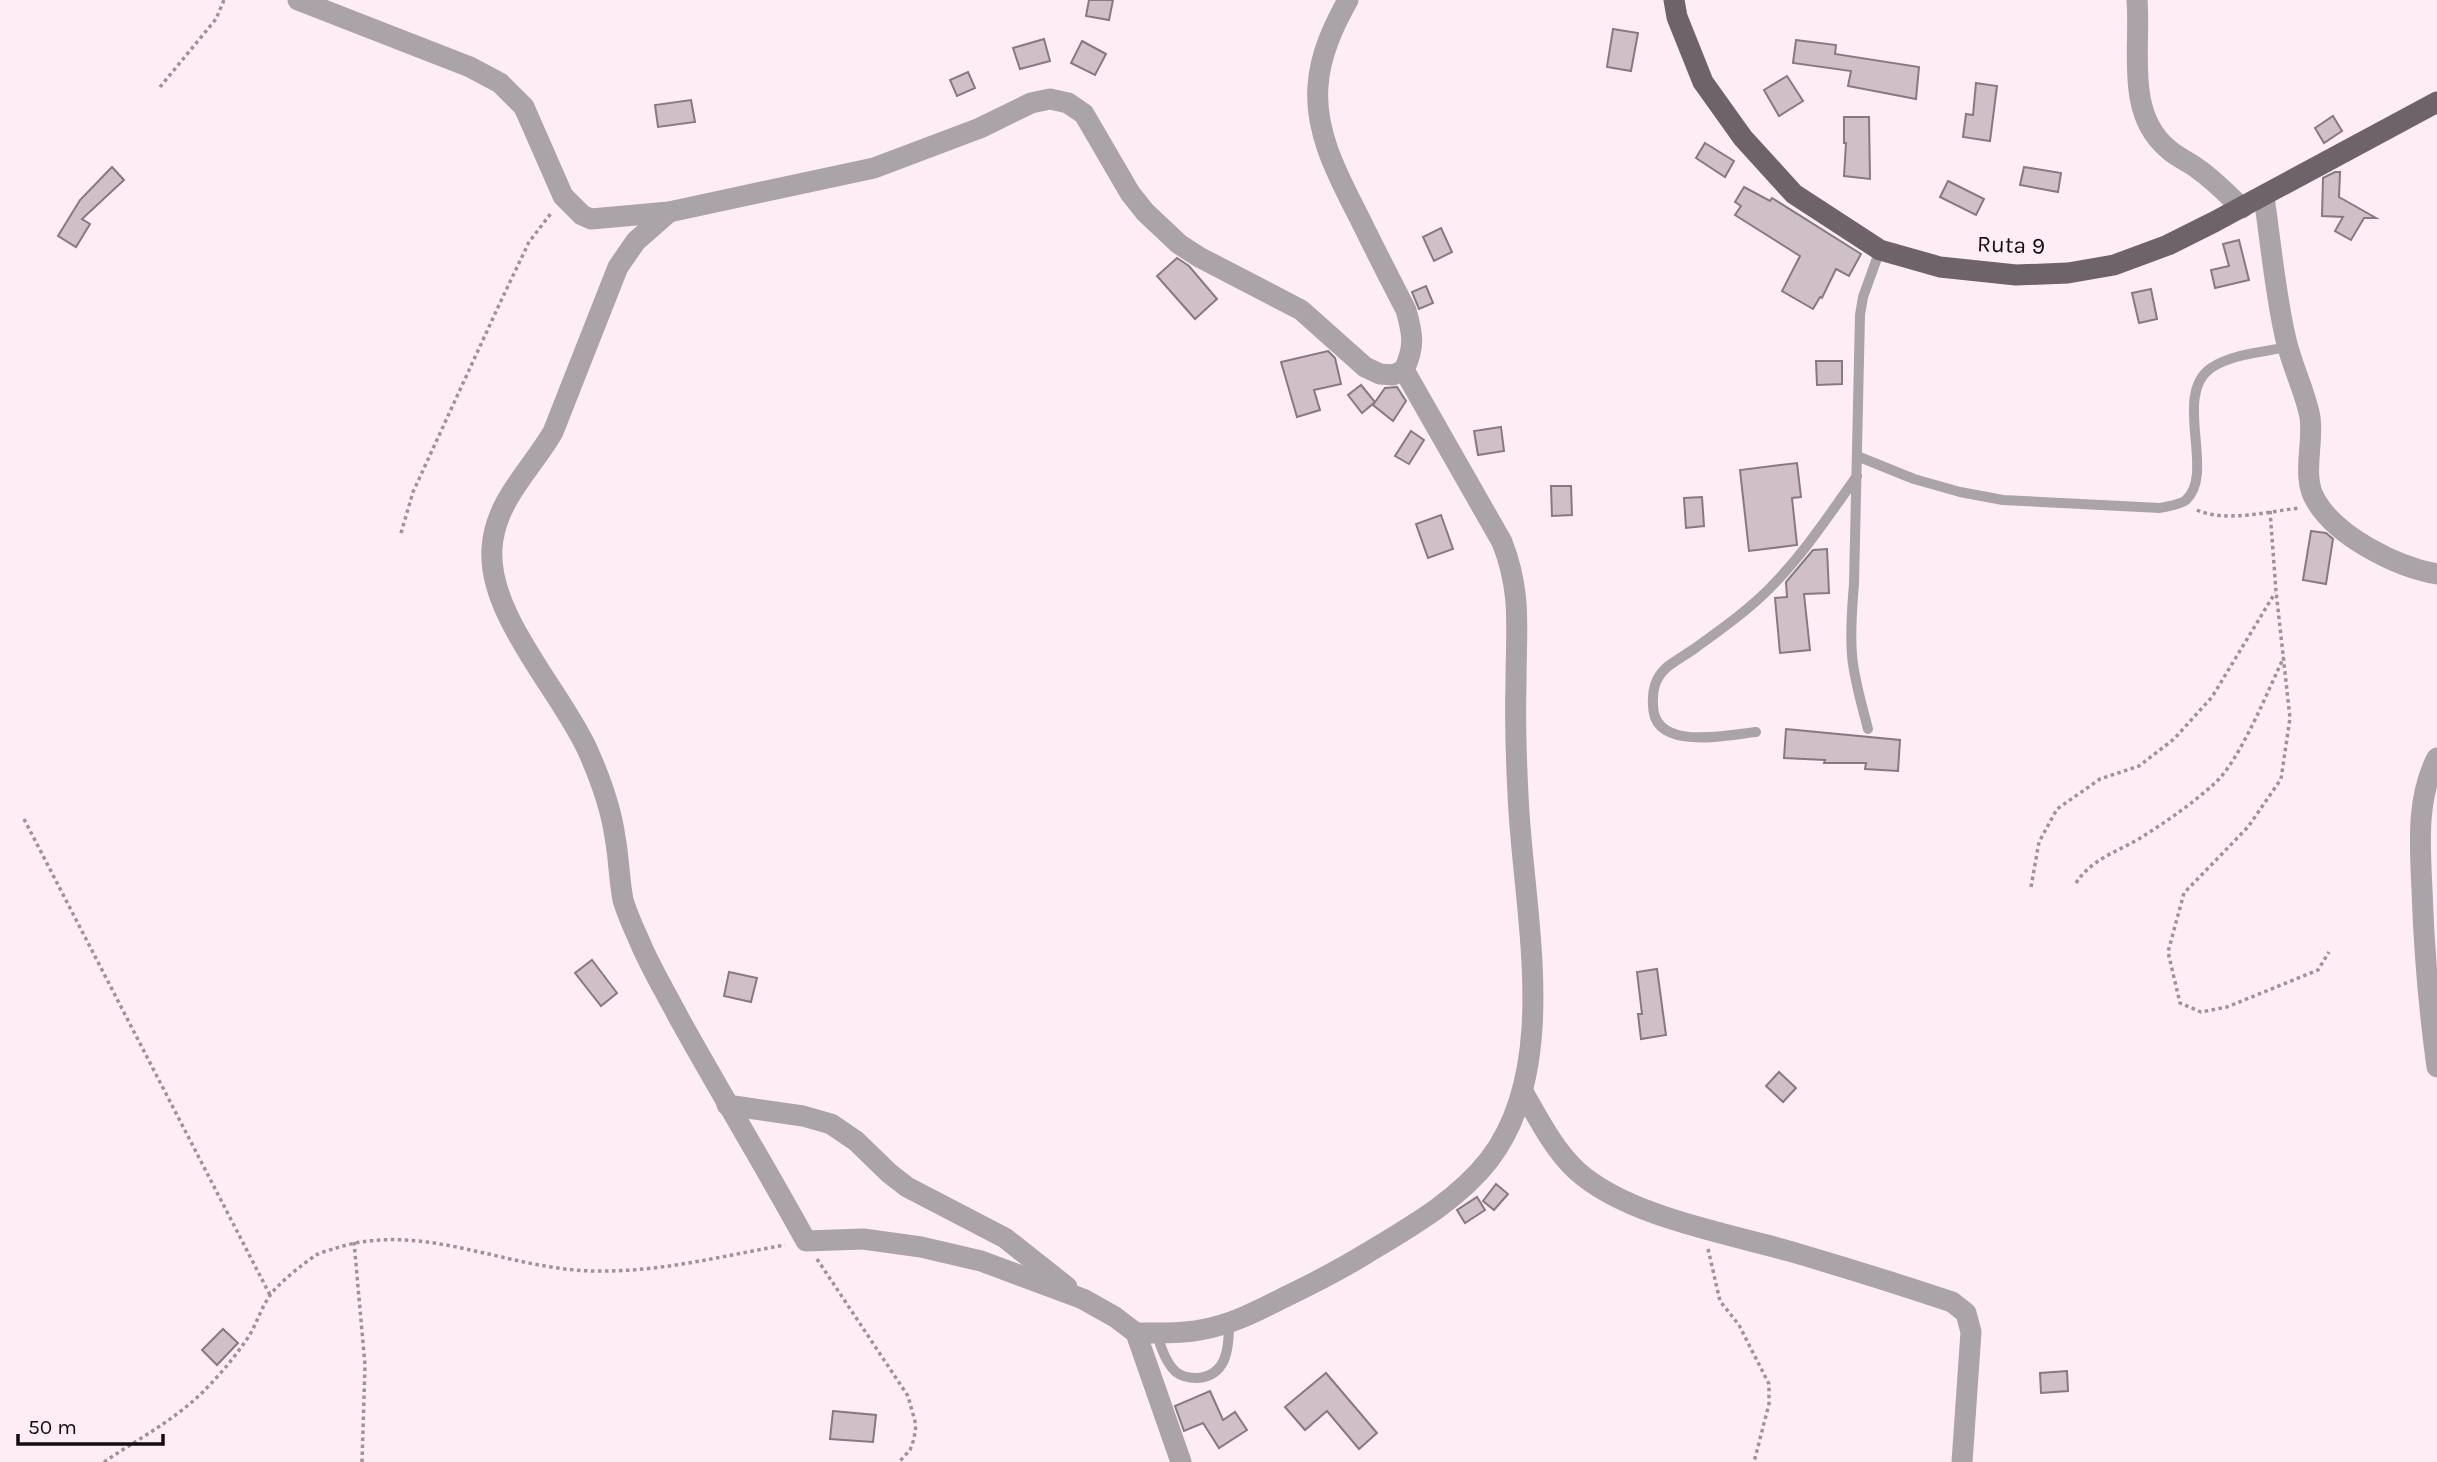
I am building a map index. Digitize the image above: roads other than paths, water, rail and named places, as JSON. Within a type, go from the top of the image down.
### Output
[{"type":"main road","name":"Ruta 9","points":[[1674,0],[1677,17],[1703,82],[1743,138],[1794,194],[1880,250],[1940,267],[2016,275],[2068,273],[2114,265],[2168,245],[2264,197],[2437,102]]},
{"type":"street","points":[[299,0],[470,67],[500,83],[524,107],[563,196],[582,215],[591,219],[669,212],[874,168],[980,128],[1031,103],[1051,99],[1068,103],[1084,114],[1130,193],[1145,212],[1180,244],[1199,257],[1301,310],[1365,368],[1380,374],[1393,375],[1404,370],[1412,355],[1413,340],[1406,310],[1335,169],[1323,134],[1317,87],[1323,56],[1334,26],[1348,0]]},
{"type":"street","points":[[2137,0],[2137,71],[2147,119],[2166,148],[2196,167],[2242,208]]},
{"type":"street","points":[[2264,197],[2288,347],[2310,418],[2309,479],[2315,500],[2335,526],[2377,552],[2430,573],[2437,590]]},
{"type":"street","points":[[669,212],[636,241],[618,267],[557,424],[539,457],[504,502],[492,549],[494,571],[505,609],[588,750],[615,836],[624,902],[640,942],[727,1105],[806,1241],[863,1240],[921,1247],[981,1261],[1083,1299]]},
{"type":"street","points":[[727,1105],[803,1116],[831,1124],[856,1141],[907,1187],[1005,1238],[1083,1299],[1146,1333],[1198,1331],[1229,1324],[1337,1272],[1422,1219],[1467,1184],[1489,1160],[1513,1122],[1522,1092],[1531,1024],[1534,979],[1518,805],[1518,610],[1511,564],[1502,542],[1404,370]]},
{"type":"street","points":[[2437,758],[2424,797],[2420,831],[2423,924],[2437,1067]]},
{"type":"street","points":[[1522,1092],[1547,1134],[1576,1170],[1606,1191],[1654,1213],[1952,1302],[1966,1313],[1971,1332],[1962,1462]]},
{"type":"street","points":[[1146,1333],[1181,1462]]},
{"type":"lane","points":[[1868,729],[1852,654],[1860,315],[1863,297],[1880,250]]},
{"type":"lane","points":[[1857,456],[1914,479],[2003,500],[2160,508],[2184,502],[2194,489],[2196,466],[2193,405],[2198,382],[2207,370],[2224,360],[2288,347]]},
{"type":"lane","points":[[1756,732],[1702,737],[1668,733],[1658,726],[1653,713],[1653,691],[1658,678],[1668,667],[1733,621],[1771,587],[1808,546],[1857,476]]},
{"type":"lane","points":[[1146,1333],[1177,1372],[1188,1378],[1201,1378],[1216,1371],[1225,1361],[1229,1347],[1229,1324]]}]
